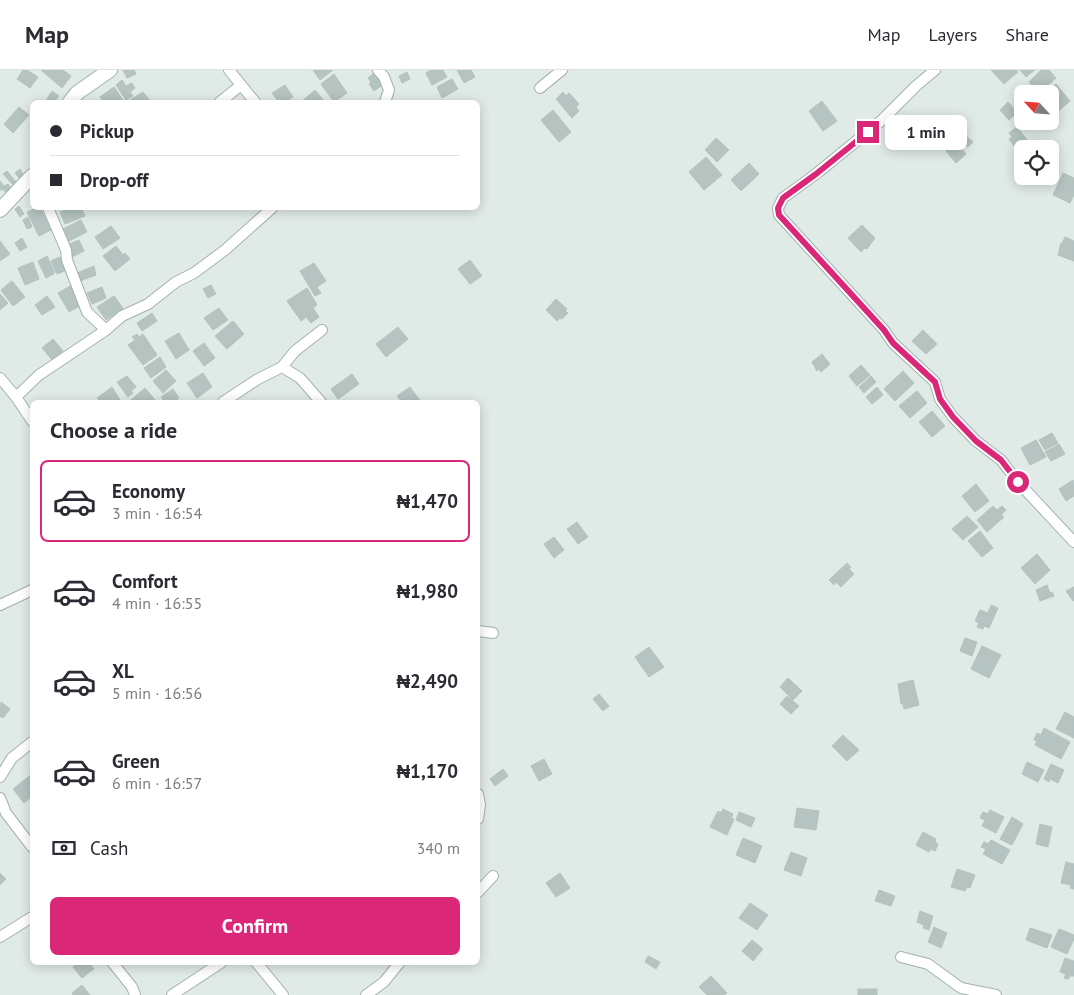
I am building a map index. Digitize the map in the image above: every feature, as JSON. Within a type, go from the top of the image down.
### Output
[{"type":"street","points":[[72,100],[77,93],[110,70]]},
{"type":"street","points":[[228,70],[253,100]]},
{"type":"street","points":[[378,70],[384,77],[389,90],[386,100]]},
{"type":"street","points":[[540,88],[562,70]]},
{"type":"street","points":[[935,70],[875,126],[783,198],[778,208],[779,215],[884,330],[893,343],[935,382],[940,399],[953,417],[976,441],[1001,460],[1018,482],[1074,542]]},
{"type":"street","points":[[222,100],[241,85]]},
{"type":"street","points":[[0,210],[30,178]]},
{"type":"street","points":[[49,210],[66,250],[67,260],[87,312],[106,330]]},
{"type":"street","points":[[16,397],[39,375],[106,330],[122,316],[148,304],[176,282],[194,273],[225,250],[270,210]]},
{"type":"street","points":[[226,400],[258,379],[282,367],[295,351],[322,330]]},
{"type":"street","points":[[282,367],[300,378],[320,400]]},
{"type":"street","points":[[0,378],[30,418]]},
{"type":"street","points":[[0,605],[30,591]]},
{"type":"street","points":[[480,631],[493,632]]},
{"type":"street","points":[[0,777],[12,758],[30,744]]},
{"type":"street","points":[[0,798],[6,813],[30,844]]},
{"type":"street","points":[[480,890],[493,876]]},
{"type":"street","points":[[0,936],[30,918]]},
{"type":"street","points":[[901,957],[928,964],[957,986],[996,995]]},
{"type":"street","points":[[114,965],[132,987],[135,995]]},
{"type":"street","points":[[172,995],[217,965]]},
{"type":"street","points":[[258,965],[283,995]]},
{"type":"street","points":[[366,995],[384,982],[398,965]]},
{"type":"building","points":[[23,70],[27,70],[38,77],[30,88],[17,79]]},
{"type":"building","points":[[41,70],[63,70],[71,76],[62,88]]},
{"type":"building","points":[[123,70],[134,70],[136,74],[127,78]]},
{"type":"building","points":[[313,70],[333,70],[320,80]]},
{"type":"building","points":[[431,70],[443,70],[447,77],[432,85],[426,73]]},
{"type":"building","points":[[457,70],[471,70],[475,77],[464,83]]},
{"type":"building","points":[[991,70],[1016,70],[1018,72],[1004,84]]},
{"type":"building","points":[[1020,70],[1035,70],[1026,77]]},
{"type":"building","points":[[1041,70],[1049,70],[1056,78],[1048,85],[1032,85],[1029,82]]},
{"type":"building","points":[[375,72],[384,84],[374,91],[369,84],[371,82],[368,78]]},
{"type":"building","points":[[407,72],[410,79],[402,83],[399,76]]},
{"type":"building","points":[[334,74],[347,93],[337,100],[333,100],[321,84]]},
{"type":"building","points":[[452,79],[458,89],[442,98],[437,87]]},
{"type":"building","points":[[122,80],[126,86],[132,83],[135,88],[130,92],[133,96],[126,100],[116,85]]},
{"type":"building","points":[[285,85],[293,97],[288,100],[277,100],[272,93]]},
{"type":"building","points":[[114,87],[123,100],[102,100],[100,97]]},
{"type":"building","points":[[1059,88],[1070,101],[1059,110]]},
{"type":"building","points":[[315,90],[323,100],[303,100]]},
{"type":"building","points":[[52,91],[59,96],[56,100],[46,100]]},
{"type":"building","points":[[143,92],[149,100],[130,100]]},
{"type":"building","points":[[563,92],[566,96],[569,93],[579,104],[576,107],[579,111],[572,118],[556,99]]},
{"type":"building","points":[[822,101],[837,121],[823,131],[809,111]]},
{"type":"building","points":[[1008,102],[1014,109],[1014,115],[1009,120],[1000,110]]},
{"type":"building","points":[[19,107],[29,115],[13,133],[4,124]]},
{"type":"building","points":[[553,110],[571,132],[559,142],[541,120]]},
{"type":"building","points":[[1014,129],[1019,130],[1027,140],[1014,140],[1014,146],[1009,139],[1012,137],[1009,133]]},
{"type":"building","points":[[965,135],[973,142],[968,147],[960,140]]},
{"type":"building","points":[[716,138],[729,150],[717,162],[705,150]]},
{"type":"building","points":[[956,142],[966,154],[956,163],[946,151]]},
{"type":"building","points":[[706,157],[722,175],[704,190],[689,172]]},
{"type":"building","points":[[749,163],[759,174],[741,191],[731,180]]},
{"type":"building","points":[[20,169],[23,174],[19,178],[15,173]]},
{"type":"building","points":[[7,171],[16,182],[13,185],[3,174]]},
{"type":"building","points":[[1063,173],[1074,178],[1074,195],[1070,203],[1053,195]]},
{"type":"building","points":[[0,181],[4,186],[8,184],[12,189],[6,193],[3,189],[1,191]]},
{"type":"building","points":[[19,206],[24,214],[20,217],[15,209]]},
{"type":"building","points":[[41,210],[51,230],[39,236],[27,212]]},
{"type":"building","points":[[82,210],[85,216],[65,224],[60,212]]},
{"type":"building","points":[[28,217],[32,227],[27,229],[23,220]]},
{"type":"building","points":[[81,220],[87,232],[69,241],[63,229]]},
{"type":"building","points":[[862,225],[875,238],[867,249],[865,248],[861,252],[848,238]]},
{"type":"building","points":[[111,226],[120,238],[103,249],[95,237]]},
{"type":"building","points":[[1065,237],[1074,241],[1074,261],[1058,255],[1061,243]]},
{"type":"building","points":[[22,238],[27,247],[20,251],[15,243]]},
{"type":"building","points":[[79,240],[84,251],[72,257],[67,245]]},
{"type":"building","points":[[0,241],[10,254],[0,261]]},
{"type":"building","points":[[116,246],[123,255],[125,253],[130,259],[115,271],[103,256]]},
{"type":"building","points":[[47,256],[55,273],[46,278],[38,261]]},
{"type":"building","points":[[60,257],[67,270],[57,274],[51,261]]},
{"type":"building","points":[[470,260],[482,276],[470,284],[458,269]]},
{"type":"building","points":[[33,262],[39,279],[25,285],[18,268]]},
{"type":"building","points":[[314,263],[326,281],[317,287],[321,293],[315,296],[300,271]]},
{"type":"building","points":[[94,266],[96,275],[80,281],[77,273]]},
{"type":"building","points":[[12,281],[25,297],[13,306],[1,290]]},
{"type":"building","points":[[72,285],[83,304],[69,312],[58,293]]},
{"type":"building","points":[[211,285],[216,294],[208,298],[203,289]]},
{"type":"building","points":[[102,287],[106,298],[92,304],[87,293]]},
{"type":"building","points":[[307,288],[317,305],[313,308],[319,317],[311,323],[306,317],[301,321],[287,301]]},
{"type":"building","points":[[0,294],[8,303],[0,310]]},
{"type":"building","points":[[47,296],[55,307],[42,315],[35,305]]},
{"type":"building","points":[[114,296],[123,308],[106,320],[97,307]]},
{"type":"building","points":[[556,299],[567,309],[565,311],[568,313],[557,321],[546,310]]},
{"type":"building","points":[[219,308],[228,320],[213,330],[204,318]]},
{"type":"building","points":[[152,313],[157,321],[142,331],[137,323]]},
{"type":"building","points":[[233,321],[244,334],[227,349],[215,336]]},
{"type":"building","points":[[398,327],[408,339],[386,357],[376,344]]},
{"type":"building","points":[[923,330],[937,344],[926,354],[912,341]]},
{"type":"building","points":[[179,333],[189,350],[176,359],[165,341]]},
{"type":"building","points":[[137,334],[139,337],[143,334],[157,355],[143,365],[128,345],[135,340],[132,337]]},
{"type":"building","points":[[53,339],[63,351],[52,360],[42,348]]},
{"type":"building","points":[[204,343],[215,358],[204,366],[193,351]]},
{"type":"building","points":[[822,354],[830,364],[821,372],[819,369],[817,371],[812,362]]},
{"type":"building","points":[[160,357],[166,367],[151,378],[144,368]]},
{"type":"building","points":[[861,365],[870,375],[857,386],[849,376]]},
{"type":"building","points":[[166,370],[176,381],[163,393],[153,381]]},
{"type":"building","points":[[903,371],[914,383],[895,401],[884,389]]},
{"type":"building","points":[[203,373],[212,387],[197,398],[187,383]]},
{"type":"building","points":[[352,374],[359,384],[338,399],[331,389]]},
{"type":"building","points":[[127,376],[136,387],[128,397],[117,382]]},
{"type":"building","points":[[871,376],[876,382],[864,393],[859,387]]},
{"type":"building","points":[[112,387],[120,400],[99,400],[97,398]]},
{"type":"building","points":[[410,387],[420,400],[400,400],[397,396]]},
{"type":"building","points":[[877,387],[883,395],[872,404],[866,397]]},
{"type":"building","points":[[145,388],[155,400],[131,400]]},
{"type":"building","points":[[173,389],[179,398],[178,400],[163,400],[161,397]]},
{"type":"building","points":[[917,391],[927,403],[910,418],[899,406]]},
{"type":"building","points":[[932,411],[945,426],[932,437],[919,422]]},
{"type":"building","points":[[1052,433],[1058,443],[1045,450],[1039,440]]},
{"type":"building","points":[[1036,440],[1046,457],[1030,465],[1021,448]]},
{"type":"building","points":[[1059,444],[1065,454],[1051,461],[1045,452]]},
{"type":"building","points":[[1073,480],[1074,496],[1066,501],[1059,489]]},
{"type":"building","points":[[976,484],[989,501],[975,512],[962,496]]},
{"type":"building","points":[[993,506],[997,510],[1002,506],[1006,510],[1001,515],[1004,517],[987,532],[977,520]]},
{"type":"building","points":[[967,516],[978,527],[963,540],[952,529]]},
{"type":"building","points":[[577,522],[588,537],[578,544],[567,529]]},
{"type":"building","points":[[980,531],[993,548],[982,557],[968,541]]},
{"type":"building","points":[[554,537],[564,550],[554,558],[544,544]]},
{"type":"building","points":[[1037,554],[1050,570],[1035,584],[1021,568]]},
{"type":"building","points":[[847,563],[851,567],[849,569],[854,574],[841,587],[836,582],[834,585],[829,580]]},
{"type":"building","points":[[1047,585],[1050,593],[1052,592],[1054,596],[1040,601],[1036,590]]},
{"type":"building","points":[[1074,587],[1074,600],[1073,601],[1066,591]]},
{"type":"building","points":[[991,605],[998,608],[989,628],[984,626],[983,629],[977,627],[979,623],[975,621],[980,610],[988,613]]},
{"type":"building","points":[[965,638],[977,642],[972,656],[960,651]]},
{"type":"building","points":[[982,646],[1001,655],[989,678],[971,669]]},
{"type":"building","points":[[649,647],[664,667],[649,677],[635,657]]},
{"type":"building","points":[[788,678],[802,691],[793,700],[780,687]]},
{"type":"building","points":[[913,680],[919,705],[904,709],[903,704],[901,704],[898,684]]},
{"type":"building","points":[[599,694],[609,706],[603,711],[593,699]]},
{"type":"building","points":[[787,696],[799,706],[791,714],[780,704]]},
{"type":"building","points":[[1,702],[10,709],[3,718],[0,716]]},
{"type":"building","points":[[1065,712],[1074,717],[1074,738],[1056,729]]},
{"type":"building","points":[[1044,728],[1070,742],[1061,759],[1035,745],[1037,741],[1034,740],[1037,733],[1041,735]]},
{"type":"building","points":[[843,735],[859,750],[847,761],[832,746]]},
{"type":"building","points":[[544,759],[552,774],[539,781],[531,766]]},
{"type":"building","points":[[1027,762],[1044,770],[1038,782],[1022,774]]},
{"type":"building","points":[[1051,764],[1064,770],[1058,783],[1050,779],[1049,782],[1044,779]]},
{"type":"building","points":[[503,769],[508,776],[495,786],[490,779]]},
{"type":"building","points":[[30,776],[30,798],[24,803],[13,789]]},
{"type":"building","points":[[797,808],[819,811],[816,830],[794,827]]},
{"type":"building","points":[[723,809],[733,814],[731,818],[734,819],[727,835],[710,827],[718,811],[721,813]]},
{"type":"building","points":[[990,810],[1004,817],[996,833],[982,826],[985,820],[980,818],[983,812],[988,814]]},
{"type":"building","points":[[739,812],[755,818],[751,827],[736,820]]},
{"type":"building","points":[[1012,817],[1023,824],[1012,845],[1000,839]]},
{"type":"building","points":[[1040,824],[1052,827],[1048,847],[1036,844]]},
{"type":"building","points":[[923,832],[936,839],[935,842],[938,844],[935,851],[931,849],[929,852],[916,845]]},
{"type":"building","points":[[743,838],[762,846],[755,863],[736,855]]},
{"type":"building","points":[[991,840],[1010,850],[1002,864],[983,854],[986,849],[981,847],[984,842],[988,844]]},
{"type":"building","points":[[791,852],[807,858],[801,876],[784,870]]},
{"type":"building","points":[[1066,862],[1074,864],[1074,889],[1070,888],[1071,885],[1061,883]]},
{"type":"building","points":[[957,869],[975,875],[970,888],[967,887],[965,891],[951,887]]},
{"type":"building","points":[[0,873],[6,879],[0,885]]},
{"type":"building","points":[[560,873],[570,888],[556,897],[546,883]]},
{"type":"building","points":[[879,890],[895,896],[891,906],[875,901]]},
{"type":"building","points":[[750,903],[768,915],[757,930],[739,918]]},
{"type":"building","points":[[920,911],[933,916],[929,930],[923,928],[924,925],[917,922]]},
{"type":"building","points":[[934,927],[947,933],[941,948],[928,942]]},
{"type":"building","points":[[1030,928],[1052,935],[1047,948],[1026,940]]},
{"type":"building","points":[[1059,929],[1074,935],[1067,954],[1051,947]]},
{"type":"building","points":[[752,940],[763,949],[753,961],[742,951]]},
{"type":"building","points":[[648,956],[660,962],[656,969],[645,962]]},
{"type":"building","points":[[1065,958],[1074,961],[1074,976],[1070,976],[1068,979],[1064,978],[1066,974],[1060,972]]},
{"type":"building","points":[[75,965],[91,965],[94,969],[82,978],[73,967]]},
{"type":"building","points":[[711,976],[727,993],[724,995],[707,995],[699,987]]},
{"type":"building","points":[[82,985],[90,995],[73,995],[72,993]]},
{"type":"building","points":[[858,989],[877,989],[877,995],[858,995]]},
{"type":"route","points":[[868,132],[783,198],[778,208],[779,215],[884,330],[893,343],[935,382],[940,399],[953,417],[976,441],[1001,460],[1018,482]]}]
